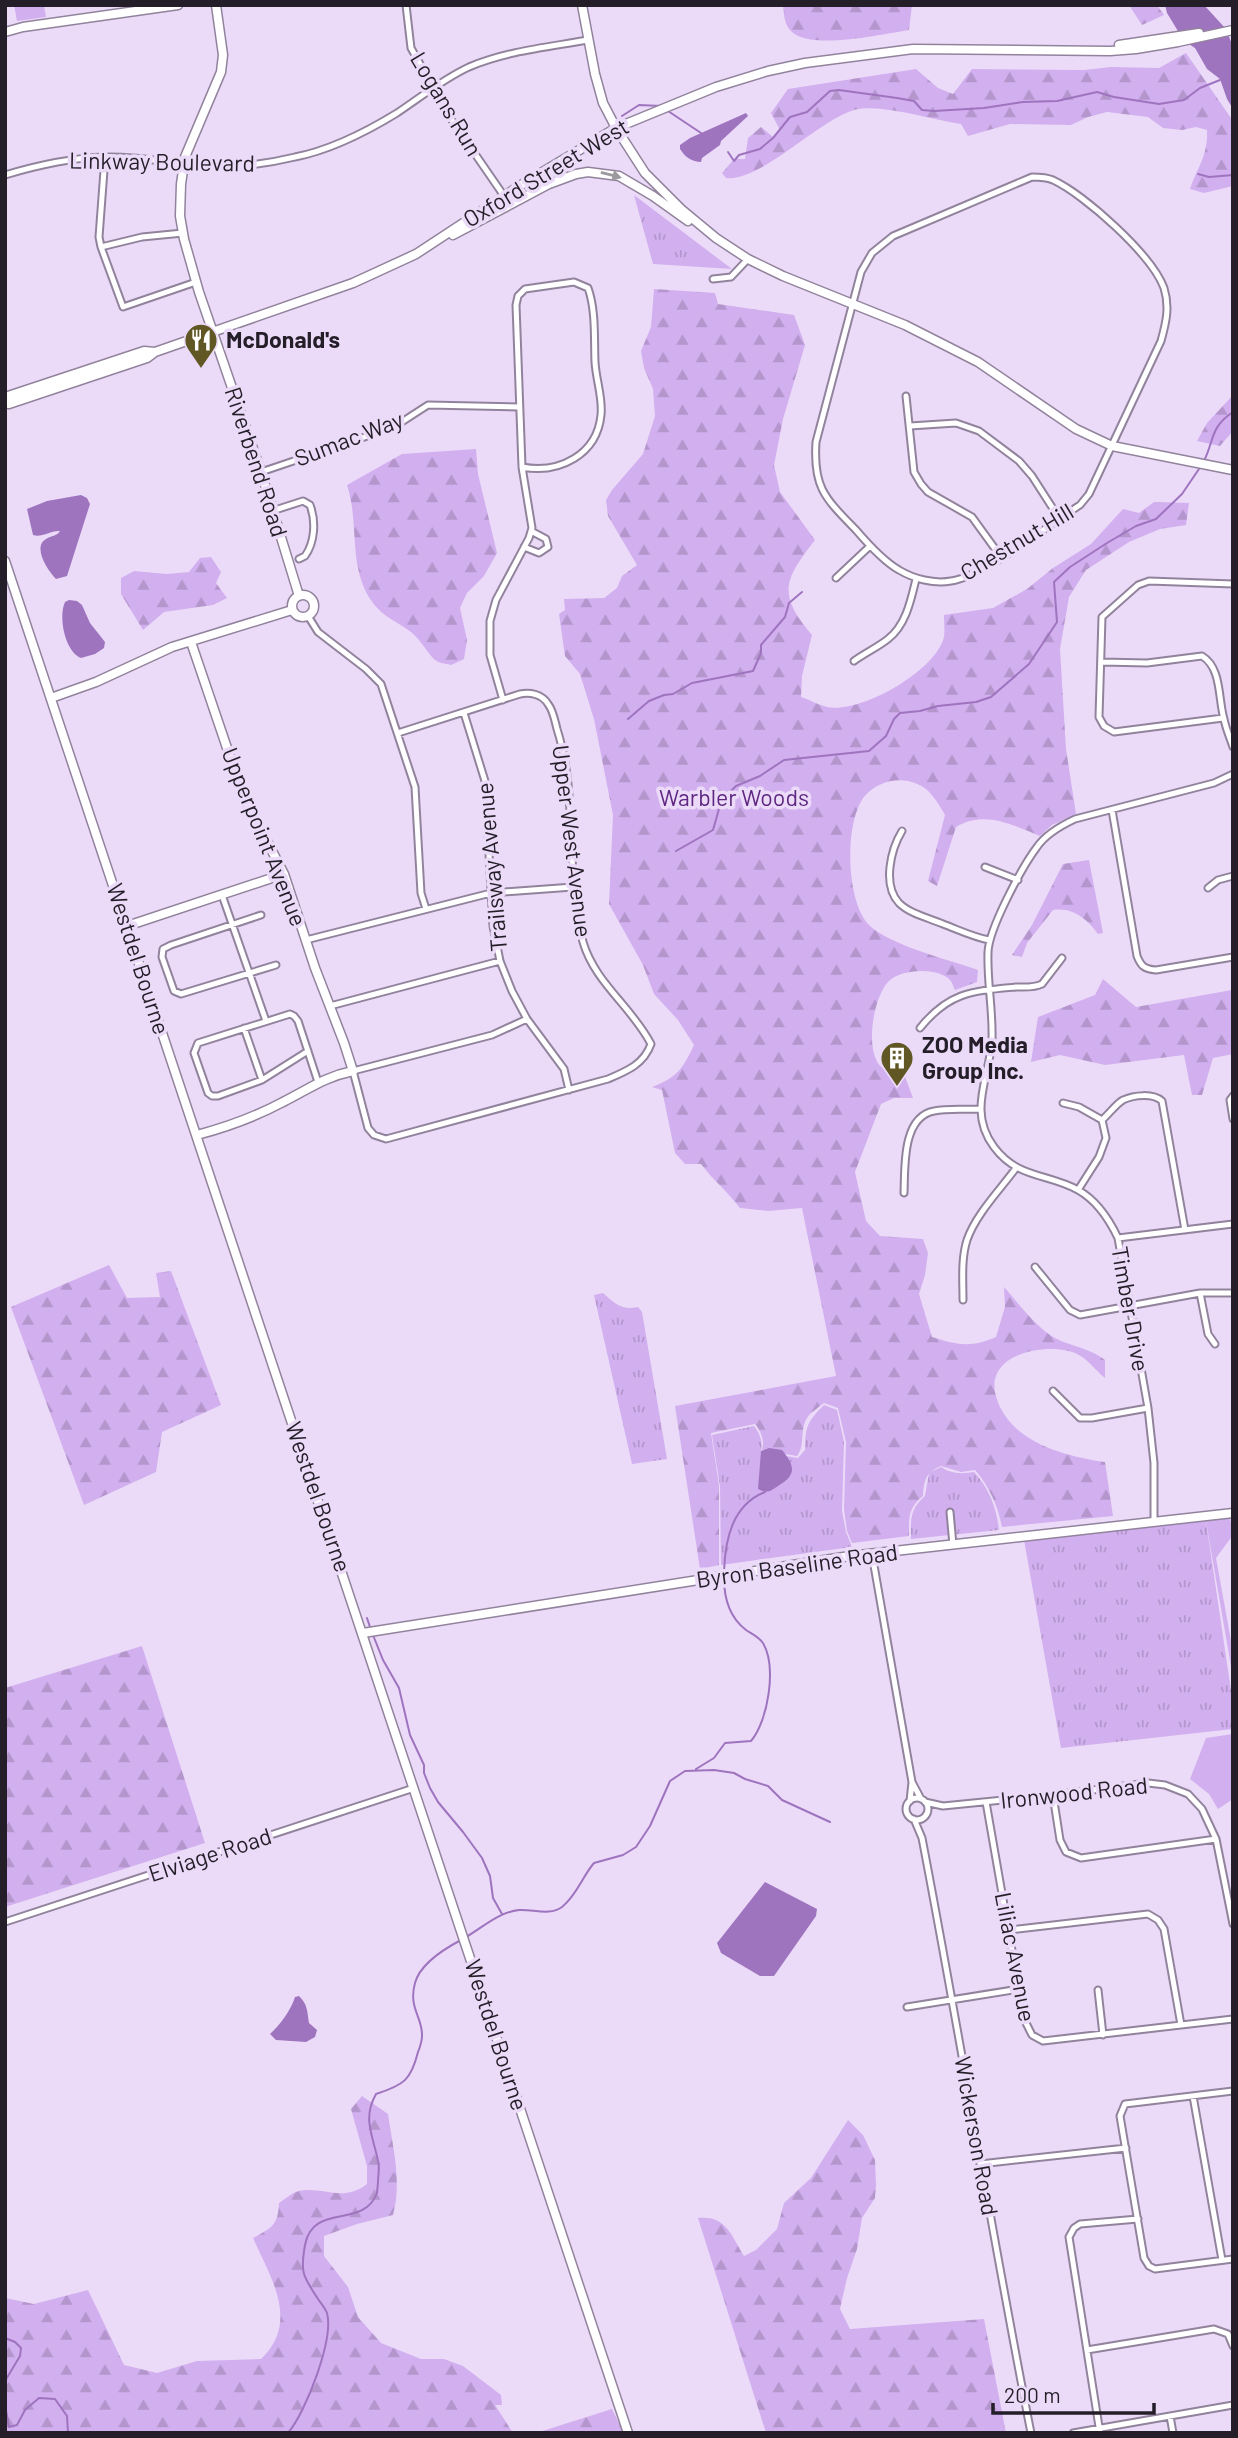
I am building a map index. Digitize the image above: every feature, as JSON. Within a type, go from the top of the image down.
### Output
[{"type":"main road","points":[[5,32],[23,27],[178,5]]},
{"type":"main road","name":"Riverbend Road","points":[[216,5],[223,55],[221,72],[191,141],[185,162],[179,198],[183,233],[196,282],[261,472],[299,596]]},
{"type":"main road","points":[[582,5],[603,103],[616,128],[645,173],[716,239]]},
{"type":"main road","name":"Oxford Street West","points":[[1135,46],[1233,25]]},
{"type":"main road","name":"Oxford Street West","points":[[5,403],[9,404],[146,358],[155,352],[353,283],[416,254],[504,196],[616,128],[716,87],[805,63],[913,50],[1079,51],[1135,46],[1233,30]]},
{"type":"main road","points":[[416,254],[549,184],[588,172],[619,176],[748,259],[852,305],[905,325],[978,362],[1076,429],[1112,446],[1233,470]]},
{"type":"main road","name":"Oxford Street West","points":[[5,397],[144,351],[155,352]]},
{"type":"main road","name":"Westdel Bourne","points":[[5,561],[628,2433]]},
{"type":"main road","points":[[299,596],[307,596],[313,601],[313,611],[308,616],[298,617],[292,610],[293,601],[299,596]]},
{"type":"main road","points":[[51,698],[96,682],[172,647],[292,610]]},
{"type":"main road","name":"Upperpoint Avenue","points":[[191,642],[243,795],[284,874],[353,1071]]},
{"type":"main road","points":[[127,926],[284,874]]},
{"type":"main road","points":[[197,1135],[243,1122],[318,1082],[353,1071]]},
{"type":"main road","name":"Byron Baseline Road","points":[[363,1633],[872,1553],[1233,1513]]},
{"type":"street","name":"Logans Run","points":[[406,5],[411,48],[451,119],[504,196]]},
{"type":"street","name":"Linkway Boulevard","points":[[5,175],[55,161],[105,157],[185,162],[205,166],[249,166],[308,154],[340,144],[469,67],[509,54],[588,40]]},
{"type":"street","points":[[105,157],[99,237],[124,307],[196,282]]},
{"type":"street","name":"Chestnut Hill","points":[[1032,177],[1044,177],[1053,180],[1108,220],[1156,272],[1166,296],[1168,311],[1161,341],[1089,494],[1080,505],[1001,557],[965,578],[950,582],[916,579],[897,569],[870,546],[830,503],[818,484],[814,462],[816,442],[852,305],[860,272],[872,253],[893,236],[1032,177]]},
{"type":"street","points":[[101,247],[142,237],[183,233]]},
{"type":"street","points":[[713,279],[731,277],[748,259]]},
{"type":"street","points":[[503,700],[490,655],[490,621],[496,600],[531,531],[522,467],[516,305],[518,296],[525,289],[574,282],[582,284],[588,288],[593,306],[595,368],[601,413],[599,426],[586,451],[572,461],[558,467],[522,467]]},
{"type":"street","points":[[906,396],[914,472],[920,484],[928,492],[972,517],[1001,557]]},
{"type":"street","name":"Sumac Way","points":[[261,472],[394,427],[428,405],[519,407]]},
{"type":"street","points":[[910,426],[957,423],[979,431],[1026,468],[1059,518]]},
{"type":"street","points":[[272,511],[303,501],[310,505],[314,523],[310,546],[305,556],[299,559]]},
{"type":"street","points":[[524,548],[539,553],[548,547],[547,539],[531,531]]},
{"type":"street","points":[[836,578],[870,546]]},
{"type":"street","points":[[855,661],[889,639],[896,631],[907,611],[916,579]]},
{"type":"street","points":[[1223,718],[1114,732],[1104,726],[1099,717],[1102,617],[1138,585],[1149,581],[1233,584]]},
{"type":"street","points":[[308,616],[318,632],[381,684],[415,787],[421,893],[426,909]]},
{"type":"street","points":[[1102,662],[1147,663],[1202,656],[1210,661],[1223,718],[1233,747]]},
{"type":"street","name":"Upper West Avenue","points":[[353,1071],[368,1128],[374,1135],[386,1139],[569,1090],[628,1071],[646,1056],[651,1044],[603,982],[583,943],[573,887],[564,750],[548,703],[539,695],[529,692],[398,733]]},
{"type":"street","name":"Trailsway Avenue","points":[[464,713],[485,781],[493,926],[500,961],[527,1019],[564,1069],[569,1090]]},
{"type":"street","name":"Timber Drive","points":[[1154,1520],[1154,1463],[1147,1408],[1118,1238],[1111,1222],[1100,1208],[1078,1190],[1016,1168],[994,1148],[985,1132],[979,1109],[992,1038],[989,940],[1037,846],[1055,828],[1075,819],[1214,783],[1233,774]]},
{"type":"street","points":[[1112,810],[1137,956],[1141,965],[1156,970],[1233,957]]},
{"type":"street","points":[[902,831],[890,866],[890,887],[897,901],[907,909],[973,937],[989,940]]},
{"type":"street","points":[[985,867],[1018,880]]},
{"type":"street","points":[[1208,888],[1218,880],[1233,876]]},
{"type":"street","points":[[306,940],[491,893],[573,887]]},
{"type":"street","points":[[222,895],[266,1021]]},
{"type":"street","points":[[261,915],[171,945],[163,949],[162,957],[174,991],[181,994],[276,965]]},
{"type":"street","points":[[920,1028],[929,1017],[953,999],[971,991],[1038,986],[1046,981],[1062,958]]},
{"type":"street","points":[[330,1006],[500,961]]},
{"type":"street","points":[[308,1051],[262,1080],[218,1096],[208,1093],[194,1053],[198,1043],[290,1014],[295,1016],[308,1051],[318,1082]]},
{"type":"street","points":[[353,1071],[492,1035],[527,1019]]},
{"type":"street","points":[[244,1028],[262,1080]]},
{"type":"street","points":[[1102,1120],[1122,1101],[1147,1096],[1157,1096],[1162,1101],[1185,1230]]},
{"type":"street","points":[[1233,1096],[1230,1100],[1233,1119]]},
{"type":"street","points":[[1063,1103],[1079,1107],[1102,1120],[1106,1138],[1099,1157],[1078,1190]]},
{"type":"street","points":[[904,1193],[910,1136],[915,1123],[924,1114],[936,1110],[979,1109]]},
{"type":"street","points":[[963,1300],[967,1240],[977,1220],[1016,1168]]},
{"type":"street","points":[[1118,1238],[1233,1224]]},
{"type":"street","points":[[1035,1267],[1070,1310],[1080,1315],[1200,1293],[1233,1293]]},
{"type":"street","points":[[1200,1293],[1208,1334],[1215,1345]]},
{"type":"street","points":[[1053,1391],[1080,1418],[1147,1408]]},
{"type":"street","points":[[950,1512],[953,1545]]},
{"type":"street","points":[[872,1553],[912,1782],[910,1801],[923,1800],[912,1782]]},
{"type":"street","name":"Ironwood Road","points":[[923,1800],[943,1806],[1148,1783],[1165,1785],[1188,1794],[1202,1809],[1216,1839],[1233,1924]]},
{"type":"street","name":"Elviage Road","points":[[5,1922],[414,1788]]},
{"type":"street","points":[[1053,1795],[1059,1839],[1066,1852],[1081,1858],[1216,1839]]},
{"type":"street","name":"Wickerson Road","points":[[922,1838],[926,1815],[923,1800]]},
{"type":"street","name":"Wickerson Road","points":[[910,1801],[907,1811],[914,1819],[922,1838],[1031,2433]]},
{"type":"street","name":"Liliac Avenue","points":[[986,1802],[1027,2029],[1037,2039],[1043,2041],[1103,2035],[1233,2019]]},
{"type":"street","name":"Ironwood Road","points":[[914,1819],[943,1806]]},
{"type":"street","points":[[1009,1930],[1148,1914],[1158,1920],[1164,1929],[1181,2025]]},
{"type":"street","points":[[907,2007],[1019,1989]]},
{"type":"street","points":[[1098,1990],[1103,2035]]},
{"type":"street","points":[[1233,2091],[1125,2104],[1120,2116],[1144,2258],[1149,2266],[1155,2269],[1233,2259]]},
{"type":"street","points":[[1193,2096],[1222,2260]]},
{"type":"street","points":[[980,2164],[1126,2148]]},
{"type":"street","points":[[1100,2430],[1069,2237],[1080,2224],[1138,2219]]},
{"type":"street","points":[[1087,2350],[1214,2329],[1228,2334],[1233,2346]]},
{"type":"street","points":[[1073,2433],[1233,2405]]},
{"type":"street","points":[[1170,2416],[1173,2433]]},
{"type":"green space","points":[[14,5],[44,5],[46,17],[17,21]]},
{"type":"green space","points":[[783,5],[912,5],[909,30],[830,41],[800,37],[791,31],[786,22]]},
{"type":"green space","points":[[1129,5],[1157,5],[1164,15],[1142,25]]},
{"type":"green space","points":[[1186,53],[1233,121],[1233,186],[1204,193],[1190,189],[1204,154],[1207,130],[1196,127],[1182,130],[1163,128],[1148,117],[1107,112],[1071,125],[1010,124],[968,136],[961,124],[891,110],[865,108],[839,116],[756,171],[740,177],[726,178],[722,173],[734,159],[745,159],[748,138],[761,127],[773,137],[780,130],[771,113],[788,89],[916,69],[938,88],[953,94],[972,69],[1159,68]]},
{"type":"green space","points":[[634,195],[732,269],[653,264]]},
{"type":"green space","name":"Warbler Woods","points":[[654,289],[715,293],[718,304],[794,315],[805,345],[783,419],[774,465],[780,492],[815,540],[791,577],[789,597],[793,608],[812,635],[802,676],[801,697],[818,704],[841,707],[858,704],[895,687],[912,676],[938,650],[944,637],[944,615],[993,608],[1027,589],[1053,568],[1091,544],[1123,509],[1139,513],[1154,502],[1189,503],[1186,525],[1160,529],[1129,542],[1086,570],[1069,597],[1060,649],[1066,749],[1076,814],[1052,825],[1040,836],[988,819],[967,822],[956,827],[937,886],[928,881],[945,815],[926,789],[910,781],[893,781],[877,786],[864,797],[853,825],[851,843],[852,881],[861,914],[869,925],[905,945],[978,970],[977,982],[955,990],[950,980],[937,973],[920,971],[902,974],[889,981],[879,997],[872,1030],[873,1051],[886,1072],[901,1066],[913,1098],[894,1098],[881,1104],[855,1172],[866,1221],[880,1236],[923,1239],[928,1253],[919,1294],[932,1337],[964,1344],[979,1343],[996,1337],[1005,1307],[1004,1287],[1050,1335],[1105,1360],[1105,1378],[1077,1354],[1056,1349],[1031,1351],[1009,1360],[1001,1367],[994,1388],[1000,1407],[1008,1420],[1031,1439],[1059,1452],[1105,1462],[1113,1516],[1002,1527],[992,1497],[975,1470],[961,1472],[941,1466],[927,1477],[923,1496],[912,1509],[909,1536],[852,1543],[847,1531],[844,1509],[846,1442],[838,1408],[824,1403],[807,1418],[797,1456],[762,1450],[762,1436],[755,1424],[711,1433],[719,1486],[719,1565],[700,1569],[675,1406],[836,1376],[802,1208],[768,1211],[740,1208],[701,1164],[685,1164],[675,1153],[662,1090],[652,1087],[679,1071],[694,1045],[678,1020],[654,994],[643,965],[609,904],[613,815],[594,719],[580,674],[565,656],[559,614],[565,610],[564,599],[604,598],[617,588],[622,576],[637,565],[608,516],[606,500],[643,454],[655,416],[653,389],[644,368],[641,351],[651,327]]},
{"type":"green space","points":[[1233,395],[1233,431],[1220,446],[1197,441],[1207,423]]},
{"type":"green space","points":[[476,449],[478,474],[497,553],[484,576],[467,593],[460,608],[467,640],[464,659],[451,665],[435,660],[414,635],[386,616],[373,603],[360,575],[347,485],[402,454]]},
{"type":"green space","points":[[211,557],[221,572],[216,583],[227,598],[213,605],[164,612],[143,630],[121,594],[121,578],[134,571],[167,574],[189,572],[200,558]]},
{"type":"green space","points":[[1089,860],[1103,933],[1098,934],[1089,923],[1073,912],[1053,910],[1027,943],[1022,957],[1012,955],[1032,925],[1063,864]]},
{"type":"green space","points":[[1103,979],[1136,1007],[1232,990],[1233,1054],[1213,1058],[1202,1095],[1192,1095],[1184,1055],[1105,1065],[1060,1055],[1031,1062],[1038,1017],[1095,995]]},
{"type":"green space","points":[[109,1265],[127,1298],[160,1297],[156,1273],[171,1271],[221,1405],[162,1432],[156,1472],[84,1505],[11,1307]]},
{"type":"green space","points":[[603,1293],[619,1305],[627,1308],[638,1307],[642,1312],[667,1459],[632,1464],[594,1295]]},
{"type":"green space","points":[[824,1405],[837,1410],[844,1442],[842,1511],[852,1547],[721,1565],[720,1487],[712,1435],[754,1426],[762,1445],[761,1452],[798,1458],[805,1450],[808,1424]]},
{"type":"green space","points":[[941,1467],[957,1473],[974,1472],[991,1499],[999,1530],[911,1539],[912,1516],[925,1496],[929,1473]]},
{"type":"green space","points":[[1230,1518],[1233,1535],[1216,1558],[1233,1652],[1233,1678],[1206,1521]]},
{"type":"green space","points":[[1206,1521],[1233,1704],[1233,1729],[1061,1748],[1024,1540]]},
{"type":"green space","points":[[142,1646],[205,1843],[5,1907],[5,1688]]},
{"type":"green space","points":[[1233,1734],[1233,1799],[1218,1809],[1209,1794],[1190,1779],[1206,1738]]},
{"type":"green space","points":[[362,2096],[388,2114],[397,2178],[396,2203],[393,2215],[324,2236],[324,2256],[348,2287],[358,2317],[381,2343],[421,2359],[444,2359],[463,2366],[501,2395],[502,2405],[495,2405],[513,2433],[5,2433],[5,2298],[34,2304],[88,2290],[124,2365],[157,2373],[197,2361],[261,2359],[273,2345],[279,2330],[280,2315],[274,2284],[253,2238],[273,2225],[279,2203],[294,2193],[308,2190],[350,2192],[367,2184],[367,2166],[351,2109]]},
{"type":"green space","points":[[848,2120],[863,2135],[875,2160],[876,2185],[875,2198],[862,2218],[857,2249],[840,2309],[850,2329],[984,2319],[1006,2433],[766,2433],[698,2218],[721,2223],[744,2256],[756,2250],[777,2229],[784,2203],[811,2178]]},
{"type":"green space","points":[[612,2409],[624,2433],[536,2433]]},
{"type":"shaded area","points":[[1165,5],[1204,5],[1226,29],[1233,47],[1233,109],[1220,79],[1207,69],[1195,48],[1184,41]]},
{"type":"shaded area","points":[[746,113],[748,116],[720,145],[702,158],[701,162],[689,158],[680,149],[680,145],[690,138]]},
{"type":"shaded area","points":[[81,495],[87,498],[90,504],[67,576],[56,579],[46,565],[41,548],[46,539],[60,531],[33,535],[27,509],[47,501]]},
{"type":"shaded area","points":[[69,600],[82,605],[90,623],[105,642],[104,648],[95,654],[81,658],[67,642],[62,616],[65,602]]},
{"type":"shaded area","points":[[769,1448],[782,1450],[790,1461],[792,1470],[784,1482],[767,1492],[758,1489],[761,1451]]},
{"type":"shaded area","points":[[765,1882],[817,1909],[816,1916],[774,1976],[760,1976],[721,1953],[717,1943]]},
{"type":"shaded area","points":[[299,1996],[306,2005],[309,2023],[317,2030],[315,2037],[306,2042],[276,2040],[270,2034],[285,2017],[295,1997]]},
{"type":"waterway","points":[[728,152],[734,161],[739,155],[760,149],[790,117],[807,112],[830,91],[914,101],[922,110],[934,111],[1057,101],[1097,92],[1159,104],[1184,100],[1200,88],[1220,80]]},
{"type":"waterway","points":[[622,116],[639,105],[661,106]]},
{"type":"waterway","points":[[668,111],[701,133]]},
{"type":"waterway","points":[[1198,174],[1209,177],[1233,175]]},
{"type":"waterway","points":[[1204,461],[1216,429],[1233,412]]},
{"type":"waterway","points":[[676,851],[713,830],[719,809],[736,786],[760,776],[784,760],[869,751],[886,736],[900,713],[976,702],[991,697],[1029,664],[1057,622],[1054,582],[1070,567],[1107,543],[1136,526],[1156,519],[1182,494],[1201,466]]},
{"type":"waterway","points":[[628,719],[649,701],[673,694],[692,683],[753,671],[761,653],[761,645],[785,617],[789,603],[802,592]]},
{"type":"waterway","points":[[724,1572],[726,1548],[738,1515],[745,1505],[765,1492]]},
{"type":"waterway","points":[[696,1769],[714,1758],[725,1743],[751,1741],[762,1721],[769,1694],[767,1653],[763,1643],[740,1625],[732,1613],[726,1600],[724,1578]]},
{"type":"waterway","points":[[367,1618],[370,1627]]},
{"type":"waterway","points":[[373,1635],[399,1688],[410,1735],[424,1765],[430,1788],[482,1858],[490,1876],[493,1898],[502,1914]]},
{"type":"waterway","points":[[466,1937],[512,1911],[547,1912],[562,1907],[572,1897],[594,1863],[623,1855],[636,1847],[650,1826],[670,1781],[685,1771],[714,1770],[734,1773],[768,1786],[782,1800],[830,1822]]},
{"type":"waterway","points":[[288,2433],[303,2409],[317,2375],[328,2325],[327,2313],[304,2274],[305,2245],[310,2232],[318,2224],[361,2211],[377,2193],[379,2166],[369,2119],[372,2103],[376,2094],[405,2080],[415,2061],[422,2036],[413,1999],[418,1976],[434,1958],[461,1940]]},
{"type":"waterway","points":[[5,2338],[21,2348],[20,2356],[5,2381]]},
{"type":"waterway","points":[[5,2405],[9,2427],[17,2425],[25,2410],[39,2398],[55,2399],[67,2416],[68,2433]]},
{"type":"place","name":"McDonald's","points":[[201,370]]},
{"type":"place","name":"ZOO Media Group Inc.","points":[[897,1088]]}]
